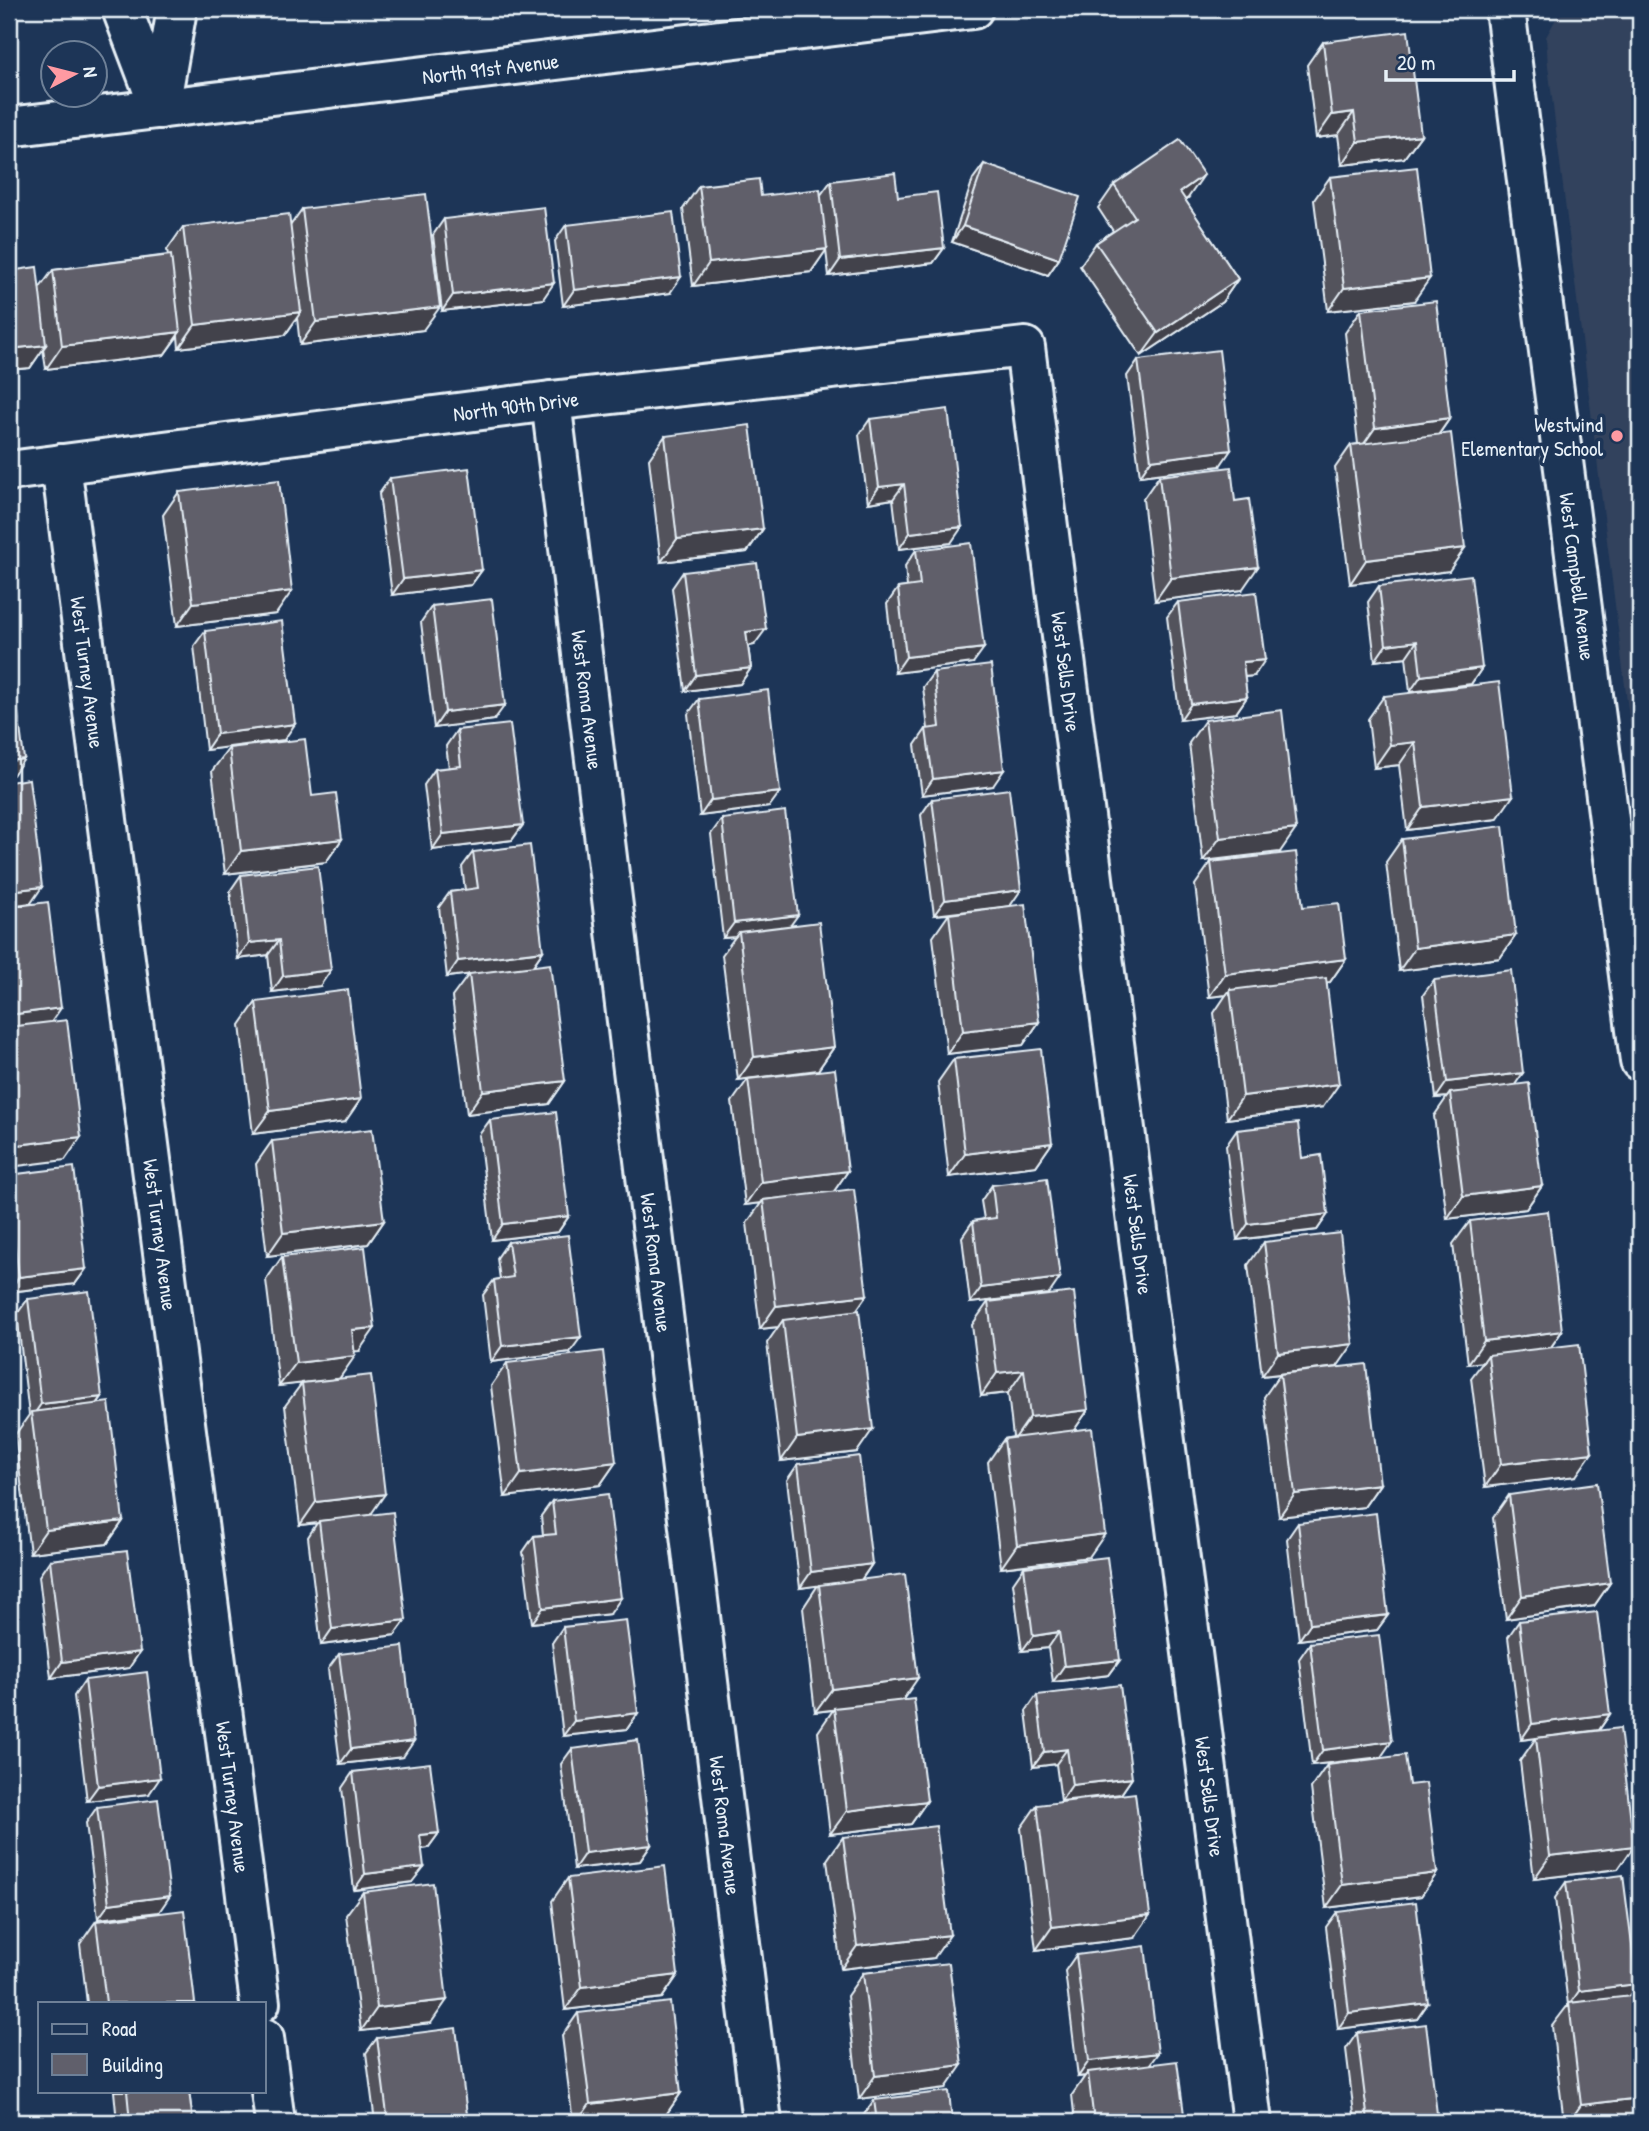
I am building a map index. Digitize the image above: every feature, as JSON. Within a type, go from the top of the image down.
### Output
[{"type":"street","points":[[122,9],[160,109]]},
{"type":"street","points":[[160,109],[177,9]]},
{"type":"street","name":"North 91st Avenue","points":[[9,127],[973,9]]},
{"type":"street","name":"West Campbell Avenue","points":[[1505,9],[1640,1061]]},
{"type":"street","name":"North 90th Drive","points":[[9,471],[551,401],[1025,347]]},
{"type":"street","name":"West Sells Drive","points":[[1025,347],[1252,2122]]},
{"type":"street","name":"West Roma Avenue","points":[[551,401],[762,2122]]},
{"type":"street","name":"West Turney Avenue","points":[[61,464],[260,2002]]},
{"type":"street","points":[[266,2053],[275,2122]]},
{"type":"shaded area","name":"Westwind Elementary School","points":[[1567,9],[1640,9],[1640,806],[1548,66],[1546,37],[1557,17]]},
{"type":"building","points":[[1408,31],[1421,135],[1358,142],[1354,112],[1332,115],[1323,42]]},
{"type":"building","points":[[1180,140],[1204,175],[1180,192],[1238,279],[1158,333],[1096,243],[1135,217],[1114,185]]},
{"type":"building","points":[[984,164],[1080,197],[1059,259],[963,226]]},
{"type":"building","points":[[1417,167],[1430,278],[1344,288],[1330,177]]},
{"type":"building","points":[[895,173],[898,197],[937,192],[944,248],[840,260],[831,181]]},
{"type":"building","points":[[759,179],[761,196],[820,189],[827,249],[709,263],[699,186]]},
{"type":"building","points":[[426,194],[440,307],[316,322],[302,209]]},
{"type":"building","points":[[544,207],[554,283],[453,295],[444,219]]},
{"type":"building","points":[[673,212],[681,277],[574,290],[566,225]]},
{"type":"building","points":[[289,214],[301,312],[195,325],[183,227]]},
{"type":"building","points":[[171,255],[180,332],[62,346],[53,270]]},
{"type":"building","points":[[37,267],[46,345],[9,349],[9,271]]},
{"type":"building","points":[[1436,301],[1450,418],[1375,428],[1361,310]]},
{"type":"building","points":[[1219,350],[1231,450],[1151,460],[1138,360]]},
{"type":"building","points":[[948,409],[962,527],[910,533],[904,484],[879,487],[870,419]]},
{"type":"building","points":[[750,425],[763,529],[677,539],[665,436]]},
{"type":"building","points":[[1451,433],[1465,548],[1366,560],[1351,445]]},
{"type":"building","points":[[1231,467],[1235,501],[1249,499],[1258,567],[1171,578],[1159,476]]},
{"type":"building","points":[[469,468],[482,570],[403,579],[390,478]]},
{"type":"building","points":[[279,480],[292,591],[193,603],[179,492]]},
{"type":"building","points":[[971,543],[984,648],[906,657],[898,588],[920,585],[916,550]]},
{"type":"building","points":[[757,563],[766,629],[746,632],[751,668],[696,675],[683,572]]},
{"type":"building","points":[[1471,575],[1482,668],[1421,676],[1417,641],[1386,645],[1379,586]]},
{"type":"building","points":[[1256,592],[1265,660],[1243,662],[1247,697],[1191,704],[1178,602]]},
{"type":"building","points":[[492,599],[505,705],[445,712],[432,606]]},
{"type":"building","points":[[282,621],[295,724],[217,734],[205,631]]},
{"type":"building","points":[[11,656],[24,759],[9,761],[9,657]]},
{"type":"building","points":[[991,665],[1004,770],[933,779],[926,729],[940,727],[934,672]]},
{"type":"building","points":[[1499,682],[1513,796],[1423,807],[1415,742],[1390,745],[1384,696]]},
{"type":"building","points":[[768,690],[780,792],[711,800],[699,699]]},
{"type":"building","points":[[1282,710],[1296,829],[1220,838],[1205,720]]},
{"type":"building","points":[[510,724],[523,825],[443,834],[435,769],[461,766],[457,730]]},
{"type":"building","points":[[305,739],[312,796],[336,793],[342,839],[241,851],[229,748]]},
{"type":"building","points":[[29,779],[42,887],[9,891],[9,782]]},
{"type":"building","points":[[1009,789],[1021,890],[945,900],[932,799]]},
{"type":"building","points":[[785,811],[798,915],[734,923],[722,819]]},
{"type":"building","points":[[1503,826],[1516,935],[1415,948],[1402,839]]},
{"type":"building","points":[[530,845],[543,951],[458,961],[450,892],[478,888],[473,852]]},
{"type":"building","points":[[1296,852],[1303,907],[1339,903],[1346,959],[1225,974],[1211,862]]},
{"type":"building","points":[[318,866],[331,970],[283,976],[279,940],[249,943],[241,875]]},
{"type":"building","points":[[48,902],[61,1008],[9,1015],[9,907]]},
{"type":"building","points":[[1025,904],[1039,1022],[963,1031],[949,914]]},
{"type":"building","points":[[819,922],[834,1047],[754,1057],[739,932]]},
{"type":"building","points":[[550,964],[565,1081],[483,1091],[469,974]]},
{"type":"building","points":[[1511,970],[1523,1073],[1447,1082],[1434,980]]},
{"type":"building","points":[[1326,978],[1339,1084],[1243,1096],[1230,990]]},
{"type":"building","points":[[348,990],[361,1099],[270,1111],[256,1002]]},
{"type":"building","points":[[67,1020],[81,1137],[9,1146],[9,1027]]},
{"type":"building","points":[[1041,1049],[1052,1143],[965,1154],[954,1059]]},
{"type":"building","points":[[835,1069],[848,1171],[761,1182],[748,1079]]},
{"type":"building","points":[[1529,1083],[1542,1186],[1463,1196],[1450,1093]]},
{"type":"building","points":[[556,1112],[569,1216],[503,1224],[490,1120]]},
{"type":"building","points":[[1298,1123],[1302,1158],[1321,1155],[1328,1214],[1248,1224],[1237,1130]]},
{"type":"building","points":[[372,1129],[384,1221],[283,1233],[272,1141]]},
{"type":"building","points":[[74,1167],[86,1269],[19,1277],[9,1175]]},
{"type":"building","points":[[1047,1178],[1060,1278],[981,1288],[973,1221],[996,1218],[992,1185]]},
{"type":"building","points":[[854,1189],[867,1295],[776,1306],[763,1200]]},
{"type":"building","points":[[1548,1211],[1562,1331],[1484,1341],[1470,1221]]},
{"type":"building","points":[[1340,1233],[1353,1344],[1278,1353],[1264,1242]]},
{"type":"building","points":[[568,1235],[581,1337],[502,1346],[494,1280],[513,1277],[508,1242]]},
{"type":"building","points":[[365,1247],[375,1328],[352,1330],[355,1356],[296,1363],[282,1257]]},
{"type":"building","points":[[89,1291],[102,1397],[41,1404],[28,1299]]},
{"type":"building","points":[[1074,1292],[1088,1410],[1030,1417],[1024,1370],[997,1373],[988,1302]]},
{"type":"building","points":[[859,1310],[873,1429],[797,1438],[783,1320]]},
{"type":"building","points":[[1579,1344],[1592,1453],[1501,1464],[1488,1355]]},
{"type":"building","points":[[603,1351],[616,1462],[521,1474],[507,1363]]},
{"type":"building","points":[[1366,1364],[1380,1484],[1295,1494],[1280,1374]]},
{"type":"building","points":[[371,1375],[385,1494],[316,1502],[302,1383]]},
{"type":"building","points":[[109,1402],[123,1521],[46,1530],[31,1412]]},
{"type":"building","points":[[1092,1428],[1105,1534],[1017,1545],[1004,1439]]},
{"type":"building","points":[[859,1456],[872,1564],[811,1572],[798,1464]]},
{"type":"building","points":[[1597,1483],[1610,1583],[1522,1596],[1509,1495]]},
{"type":"building","points":[[608,1494],[621,1598],[543,1608],[534,1536],[556,1534],[552,1501]]},
{"type":"building","points":[[393,1512],[406,1620],[332,1629],[319,1521]]},
{"type":"building","points":[[1376,1513],[1388,1615],[1310,1624],[1298,1523]]},
{"type":"building","points":[[127,1551],[140,1652],[62,1662],[50,1560]]},
{"type":"building","points":[[1107,1557],[1120,1660],[1064,1666],[1059,1632],[1033,1636],[1024,1567]]},
{"type":"building","points":[[905,1574],[918,1678],[832,1689],[819,1585]]},
{"type":"building","points":[[1597,1612],[1610,1714],[1532,1724],[1519,1621]]},
{"type":"building","points":[[626,1620],[638,1713],[574,1721],[563,1627]]},
{"type":"building","points":[[1379,1635],[1392,1741],[1323,1750],[1310,1643]]},
{"type":"building","points":[[403,1646],[414,1741],[351,1749],[339,1654]]},
{"type":"building","points":[[147,1672],[160,1778],[98,1786],[85,1680]]},
{"type":"building","points":[[1120,1685],[1132,1778],[1072,1785],[1067,1749],[1044,1752],[1037,1695]]},
{"type":"building","points":[[914,1699],[927,1801],[847,1811],[834,1708]]},
{"type":"building","points":[[1620,1728],[1634,1846],[1550,1856],[1536,1738]]},
{"type":"building","points":[[638,1740],[651,1845],[585,1853],[572,1749]]},
{"type":"building","points":[[1405,1755],[1409,1785],[1426,1783],[1437,1873],[1342,1885],[1327,1765]]},
{"type":"building","points":[[430,1763],[439,1833],[420,1835],[424,1867],[365,1874],[353,1772]]},
{"type":"building","points":[[1135,1793],[1150,1915],[1052,1927],[1037,1805]]},
{"type":"building","points":[[158,1799],[170,1896],[109,1904],[97,1807]]},
{"type":"building","points":[[936,1826],[950,1935],[857,1946],[843,1837]]},
{"type":"building","points":[[665,1866],[678,1975],[582,1987],[568,1878]]},
{"type":"building","points":[[1623,1875],[1637,1984],[1579,1991],[1566,1882]]},
{"type":"building","points":[[433,1883],[447,2000],[377,2008],[363,1892]]},
{"type":"building","points":[[1416,1902],[1428,2003],[1349,2013],[1337,1912]]},
{"type":"building","points":[[184,1910],[195,2002],[106,2002],[96,1921]]},
{"type":"building","points":[[1145,1946],[1158,2053],[1089,2061],[1076,1955]]},
{"type":"building","points":[[949,1963],[962,2065],[875,2076],[863,1973]]},
{"type":"building","points":[[1640,1995],[1640,2098],[1581,2105],[1569,2003]]},
{"type":"building","points":[[670,2002],[681,2093],[590,2104],[578,2013]]},
{"type":"building","points":[[1426,2024],[1438,2122],[1368,2122],[1357,2033]]},
{"type":"building","points":[[456,2028],[468,2122],[388,2122],[377,2038]]},
{"type":"building","points":[[1177,2061],[1185,2122],[1094,2122],[1088,2072]]},
{"type":"building","points":[[949,2091],[952,2122],[877,2122],[874,2100]]},
{"type":"building","points":[[127,2092],[189,2092],[193,2122],[130,2122]]},
{"type":"building","points":[[1640,2116],[1640,2122],[1588,2122]]},
{"type":"place","name":"Westwind Elementary School","points":[[1617,436]]}]
